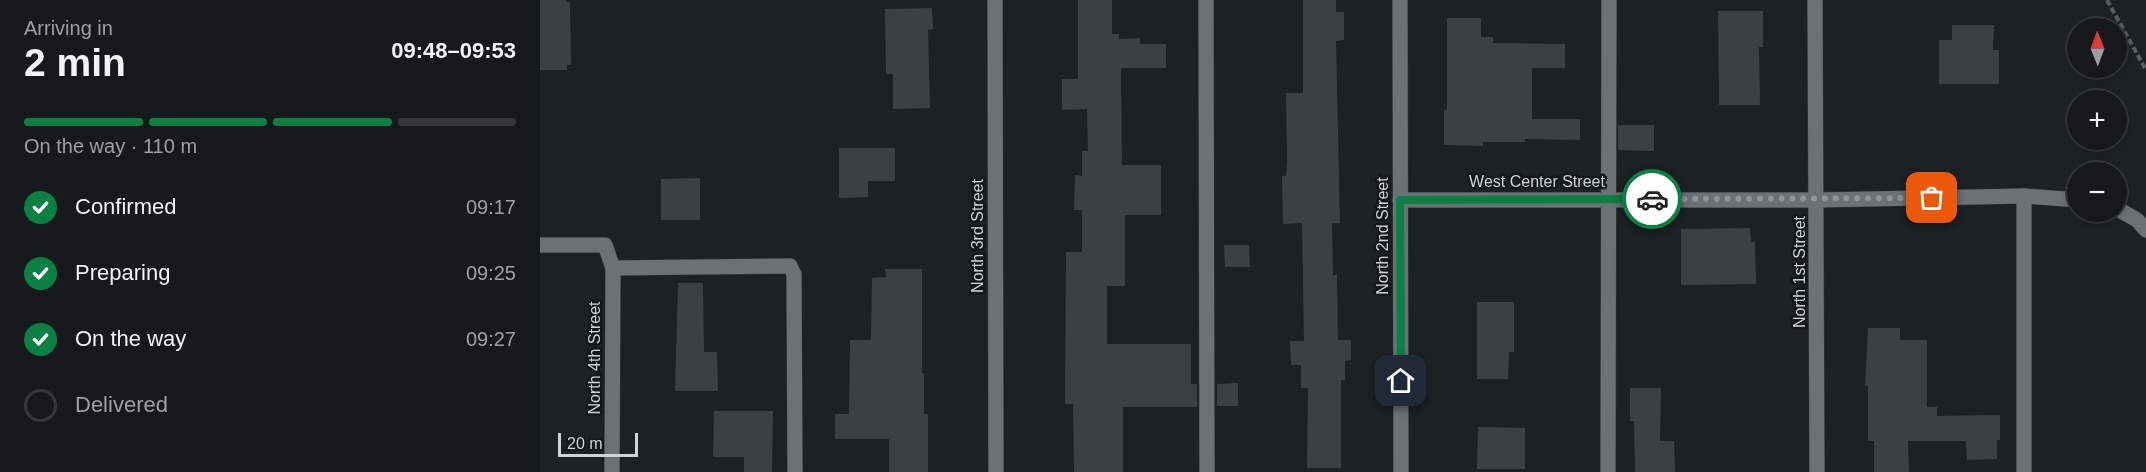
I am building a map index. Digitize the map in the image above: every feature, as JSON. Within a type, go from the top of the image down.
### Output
[{"type":"street","name":"North 3rd Street","points":[[995,0],[996,472]]},
{"type":"street","points":[[1206,0],[1206,472]]},
{"type":"street","name":"North 2nd Street","points":[[1400,0],[1401,472]]},
{"type":"street","points":[[1608,472],[1609,0]]},
{"type":"street","name":"North 1st Street","points":[[1815,0],[1817,472]]},
{"type":"street","points":[[2024,196],[2024,472]]},
{"type":"street","name":"West Center Street","points":[[1400,200],[1608,198],[1817,200],[2024,196],[2067,199]]},
{"type":"street","points":[[2127,214],[2137,220],[2146,230]]},
{"type":"street","name":"North 4th Street","points":[[540,245],[605,245],[613,268],[612,472]]},
{"type":"street","points":[[613,268],[790,266],[794,274],[795,472]]},
{"type":"path","points":[[2107,0],[2146,70]]},
{"type":"building","points":[[540,0],[570,2],[571,65],[567,65],[567,70],[540,70]]},
{"type":"building","points":[[1078,0],[1112,0],[1112,34],[1119,34],[1119,39],[1140,38],[1140,44],[1166,44],[1166,68],[1121,68],[1122,165],[1161,165],[1161,215],[1125,215],[1125,286],[1107,286],[1107,344],[1191,344],[1191,384],[1197,384],[1197,407],[1123,407],[1123,472],[1074,472],[1073,404],[1065,404],[1066,252],[1082,252],[1082,210],[1074,210],[1075,175],[1082,176],[1082,151],[1088,151],[1087,109],[1062,110],[1062,79],[1078,79]]},
{"type":"building","points":[[1303,0],[1336,0],[1336,12],[1344,12],[1344,40],[1336,41],[1340,223],[1332,223],[1333,275],[1337,275],[1338,340],[1351,340],[1351,360],[1345,361],[1345,380],[1341,380],[1341,468],[1307,468],[1308,388],[1301,388],[1301,365],[1291,365],[1290,341],[1304,341],[1302,223],[1283,224],[1282,176],[1286,176],[1287,162],[1286,93],[1303,93]]},
{"type":"building","points":[[932,8],[933,29],[928,30],[930,108],[893,109],[893,74],[886,74],[885,9]]},
{"type":"building","points":[[1718,11],[1763,11],[1763,47],[1759,47],[1760,105],[1719,105]]},
{"type":"building","points":[[1447,18],[1481,18],[1481,37],[1493,37],[1493,43],[1565,44],[1565,68],[1532,68],[1532,119],[1580,119],[1580,140],[1525,139],[1525,142],[1483,142],[1483,146],[1444,145],[1444,110],[1447,110]]},
{"type":"building","points":[[1952,25],[1994,25],[1993,50],[1999,50],[1999,84],[1939,84],[1939,40],[1952,40]]},
{"type":"building","points":[[1618,125],[1654,125],[1654,151],[1618,150]]},
{"type":"building","points":[[839,148],[895,148],[895,181],[868,181],[868,197],[839,198]]},
{"type":"building","points":[[700,178],[700,220],[661,220],[661,179]]},
{"type":"building","points":[[1750,228],[1751,242],[1755,242],[1756,284],[1681,285],[1681,229]]},
{"type":"building","points":[[1224,245],[1249,245],[1250,267],[1225,267]]},
{"type":"building","points":[[885,269],[922,269],[922,373],[924,373],[924,414],[928,414],[928,472],[889,472],[889,439],[835,439],[835,414],[849,414],[850,340],[871,340],[872,278],[886,277]]},
{"type":"building","points":[[678,283],[703,283],[704,352],[717,352],[718,391],[675,391]]},
{"type":"building","points":[[1477,302],[1514,302],[1514,352],[1509,352],[1508,379],[1477,379]]},
{"type":"building","points":[[1868,328],[1900,328],[1900,340],[1927,340],[1927,407],[1937,407],[1937,416],[2000,415],[1997,459],[1967,460],[1966,441],[1908,441],[1909,472],[1874,472],[1874,441],[1868,441],[1868,386],[1865,386]]},
{"type":"building","points":[[1238,383],[1238,406],[1217,406],[1217,384]]},
{"type":"building","points":[[1630,388],[1661,388],[1660,441],[1674,441],[1675,472],[1635,472],[1634,421],[1630,421]]},
{"type":"building","points":[[714,411],[773,411],[772,472],[744,472],[744,457],[713,457]]},
{"type":"building","points":[[1478,427],[1525,428],[1525,469],[1477,469]]},
{"type":"way so far","points":[[1652,199],[1932,198]]},
{"type":"route","points":[[1401,381],[1400,200],[1652,199]]}]
